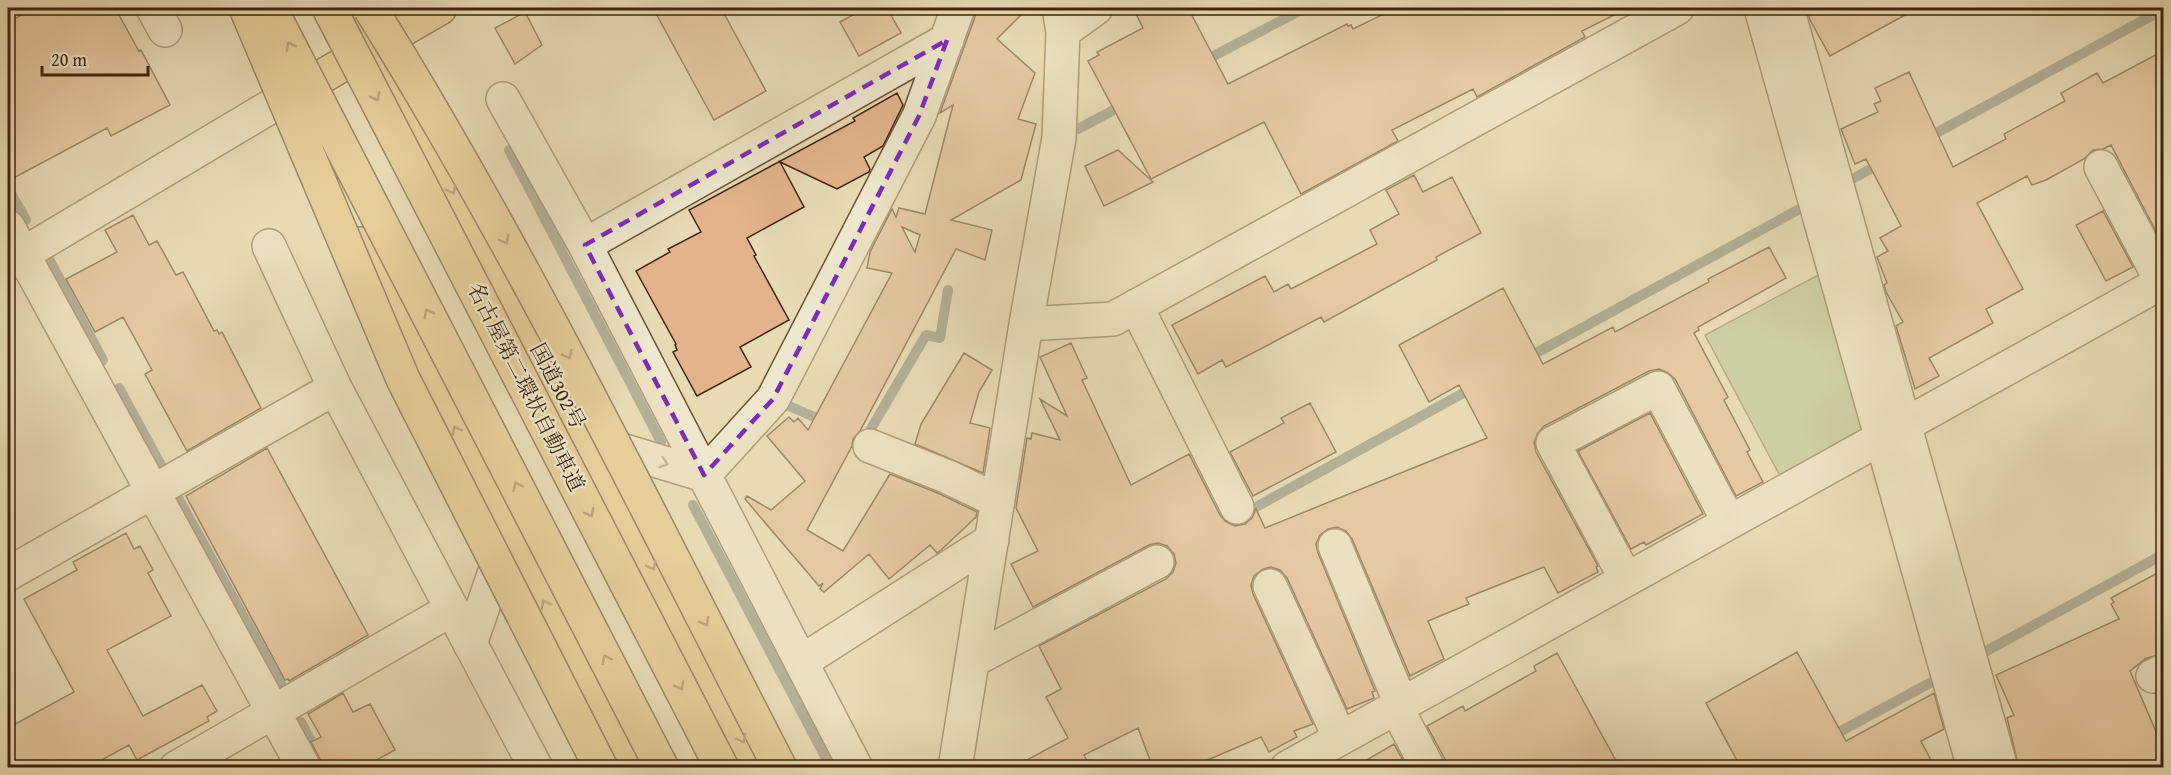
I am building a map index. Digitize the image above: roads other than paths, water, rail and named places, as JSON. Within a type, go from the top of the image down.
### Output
[{"type":"main road","points":[[238,8],[630,768]]},
{"type":"main road","points":[[246,8],[403,379],[601,768]]},
{"type":"main road","points":[[270,8],[662,768]]},
{"type":"main road","name":"名古屋第二環状自動車道","points":[[329,8],[722,768]]},
{"type":"main road","name":"国道302号","points":[[355,8],[588,440],[756,768]]},
{"type":"main road","points":[[370,8],[415,80],[541,303],[780,768]]},
{"type":"main road","points":[[285,98],[440,8]]},
{"type":"street","points":[[704,475],[773,399],[919,116],[958,8]]},
{"type":"street","points":[[955,768],[1026,324],[1059,138],[1061,20],[1096,8]]},
{"type":"street","points":[[1026,324],[1113,319],[1677,8]]},
{"type":"street","points":[[1761,8],[1892,432],[2001,768]]},
{"type":"street","points":[[1787,8],[1974,768]]},
{"type":"street","points":[[585,245],[947,40]]},
{"type":"street","points":[[285,98],[13,248],[153,492],[304,768]]},
{"type":"street","points":[[503,99],[585,245],[856,768]]},
{"type":"street","points":[[1287,768],[2163,281],[2101,167]]},
{"type":"street","points":[[269,246],[335,388],[536,768]]},
{"type":"street","points":[[1136,306],[1237,507]]},
{"type":"street","points":[[8,574],[335,388]]},
{"type":"street","points":[[1626,579],[1553,443],[1658,388],[1729,522]]},
{"type":"street","points":[[588,440],[704,475]]},
{"type":"street","points":[[870,446],[948,477],[998,501]]},
{"type":"street","points":[[470,644],[508,533]]},
{"type":"street","points":[[801,662],[992,540]]},
{"type":"street","points":[[1335,546],[1398,706],[1428,768]]},
{"type":"street","points":[[972,661],[1157,561]]},
{"type":"street","points":[[1270,586],[1340,738]]},
{"type":"street","points":[[176,768],[452,609]]},
{"type":"waterway","points":[[1202,62],[1305,8]]},
{"type":"waterway","points":[[1927,138],[2164,9]]},
{"type":"waterway","points":[[1078,129],[1125,104]]},
{"type":"waterway","points":[[509,150],[661,442]]},
{"type":"waterway","points":[[1847,182],[1881,163]]},
{"type":"waterway","points":[[8,188],[26,220]]},
{"type":"waterway","points":[[1527,358],[1805,206]]},
{"type":"waterway","points":[[49,259],[103,360]]},
{"type":"waterway","points":[[843,429],[865,439],[926,335],[940,338],[948,290]]},
{"type":"waterway","points":[[1216,529],[1476,386]]},
{"type":"waterway","points":[[119,388],[163,469]]},
{"type":"waterway","points":[[782,403],[826,422]]},
{"type":"waterway","points":[[177,496],[282,686]]},
{"type":"waterway","points":[[693,505],[831,768]]},
{"type":"waterway","points":[[1981,654],[2164,554]]},
{"type":"waterway","points":[[1830,737],[1939,678]]},
{"type":"waterway","points":[[301,722],[318,754]]}]
